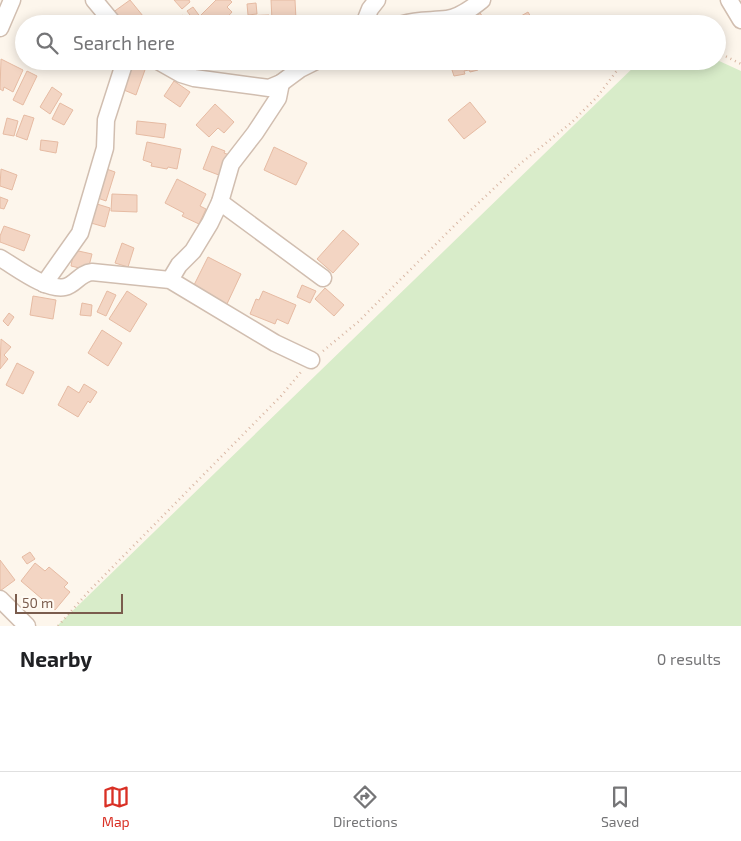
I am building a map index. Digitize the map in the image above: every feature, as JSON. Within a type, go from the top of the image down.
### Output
[{"type":"street","points":[[0,28],[12,0]]},
{"type":"street","points":[[94,0],[106,15]]},
{"type":"street","points":[[368,15],[377,0]]},
{"type":"street","points":[[458,15],[482,0]]},
{"type":"street","points":[[729,0],[741,20]]},
{"type":"street","points":[[44,284],[80,233],[105,148],[106,120],[122,70]]},
{"type":"street","points":[[174,70],[194,78],[269,88],[281,83],[299,70]]},
{"type":"street","points":[[170,280],[202,237],[220,202],[231,164],[255,133],[278,98],[281,83]]},
{"type":"street","points":[[220,202],[323,278]]},
{"type":"street","points":[[0,258],[44,284],[60,288],[67,287],[81,276],[92,272],[170,280],[275,343],[311,360]]},
{"type":"street","points":[[0,599],[27,626]]},
{"type":"path","points":[[726,56],[741,64]]},
{"type":"path","points":[[58,626],[96,584],[281,396],[311,360],[358,322],[456,224],[521,163],[571,124],[597,97],[617,70]]},
{"type":"green space","points":[[726,64],[741,71],[741,626],[57,626],[631,70],[726,70]]},
{"type":"building","points":[[130,0],[142,15],[113,15],[112,13]]},
{"type":"building","points":[[174,0],[189,0],[190,2],[182,9]]},
{"type":"building","points":[[216,0],[230,0],[232,2],[227,7],[232,12],[229,15],[201,15]]},
{"type":"building","points":[[271,0],[295,0],[296,15],[272,15]]},
{"type":"building","points":[[256,3],[257,14],[248,15],[247,4]]},
{"type":"building","points":[[193,7],[199,15],[190,15],[187,11]]},
{"type":"building","points":[[479,11],[481,15],[473,15]]},
{"type":"building","points":[[1,59],[15,66],[15,70],[23,70],[13,92],[4,87],[3,91],[0,89]]},
{"type":"building","points":[[124,70],[145,70],[136,95],[119,88]]},
{"type":"building","points":[[191,70],[199,70],[196,74]]},
{"type":"building","points":[[452,70],[469,70],[464,71],[465,74],[454,76]]},
{"type":"building","points":[[27,71],[37,76],[23,105],[13,100]]},
{"type":"building","points":[[174,81],[190,92],[180,107],[164,96]]},
{"type":"building","points":[[52,87],[62,94],[50,114],[40,107]]},
{"type":"building","points":[[470,102],[486,122],[464,139],[448,120]]},
{"type":"building","points":[[60,103],[73,110],[64,125],[52,119]]},
{"type":"building","points":[[215,104],[234,122],[224,133],[218,128],[209,137],[196,125]]},
{"type":"building","points":[[24,115],[34,118],[27,140],[16,136]]},
{"type":"building","points":[[7,118],[18,121],[14,136],[3,134]]},
{"type":"building","points":[[137,121],[166,124],[164,138],[136,134]]},
{"type":"building","points":[[41,140],[58,142],[56,153],[40,150]]},
{"type":"building","points":[[147,142],[181,149],[177,169],[151,166],[152,163],[143,160]]},
{"type":"building","points":[[212,146],[232,156],[224,177],[203,169]]},
{"type":"building","points":[[274,147],[307,163],[296,185],[264,170]]},
{"type":"building","points":[[101,167],[115,172],[106,201],[92,196]]},
{"type":"building","points":[[1,169],[17,175],[12,190],[0,186]]},
{"type":"building","points":[[177,179],[206,194],[200,206],[206,209],[199,224],[182,216],[184,213],[165,203]]},
{"type":"building","points":[[112,194],[137,195],[137,212],[111,211]]},
{"type":"building","points":[[0,197],[8,200],[4,209],[0,208]]},
{"type":"building","points":[[97,204],[110,208],[105,227],[91,223]]},
{"type":"building","points":[[4,226],[30,235],[24,251],[0,242]]},
{"type":"building","points":[[343,230],[359,244],[333,273],[317,259]]},
{"type":"building","points":[[122,243],[134,248],[128,267],[115,263]]},
{"type":"building","points":[[74,250],[92,254],[88,270],[71,266]]},
{"type":"building","points":[[208,257],[241,274],[226,306],[192,289]]},
{"type":"building","points":[[302,285],[316,291],[310,303],[297,297]]},
{"type":"building","points":[[325,288],[344,305],[334,316],[315,299]]},
{"type":"building","points":[[107,291],[116,295],[106,316],[97,312]]},
{"type":"building","points":[[127,291],[147,304],[130,332],[109,319]]},
{"type":"building","points":[[263,291],[296,305],[288,324],[277,319],[275,324],[250,314],[256,299],[259,300]]},
{"type":"building","points":[[33,296],[56,300],[53,319],[30,315]]},
{"type":"building","points":[[82,303],[92,305],[91,316],[80,315]]},
{"type":"building","points":[[9,313],[14,317],[8,326],[3,321]]},
{"type":"building","points":[[102,330],[122,343],[108,366],[88,353]]},
{"type":"building","points":[[1,339],[11,347],[4,355],[8,359],[0,369]]},
{"type":"building","points":[[17,363],[34,372],[23,394],[6,385]]},
{"type":"building","points":[[84,384],[97,392],[90,403],[88,401],[78,417],[58,405],[68,386],[79,393]]},
{"type":"building","points":[[30,552],[35,559],[27,564],[22,557]]},
{"type":"building","points":[[0,560],[15,580],[0,591]]},
{"type":"building","points":[[35,563],[45,571],[49,567],[68,583],[64,587],[70,592],[55,610],[21,581]]}]
